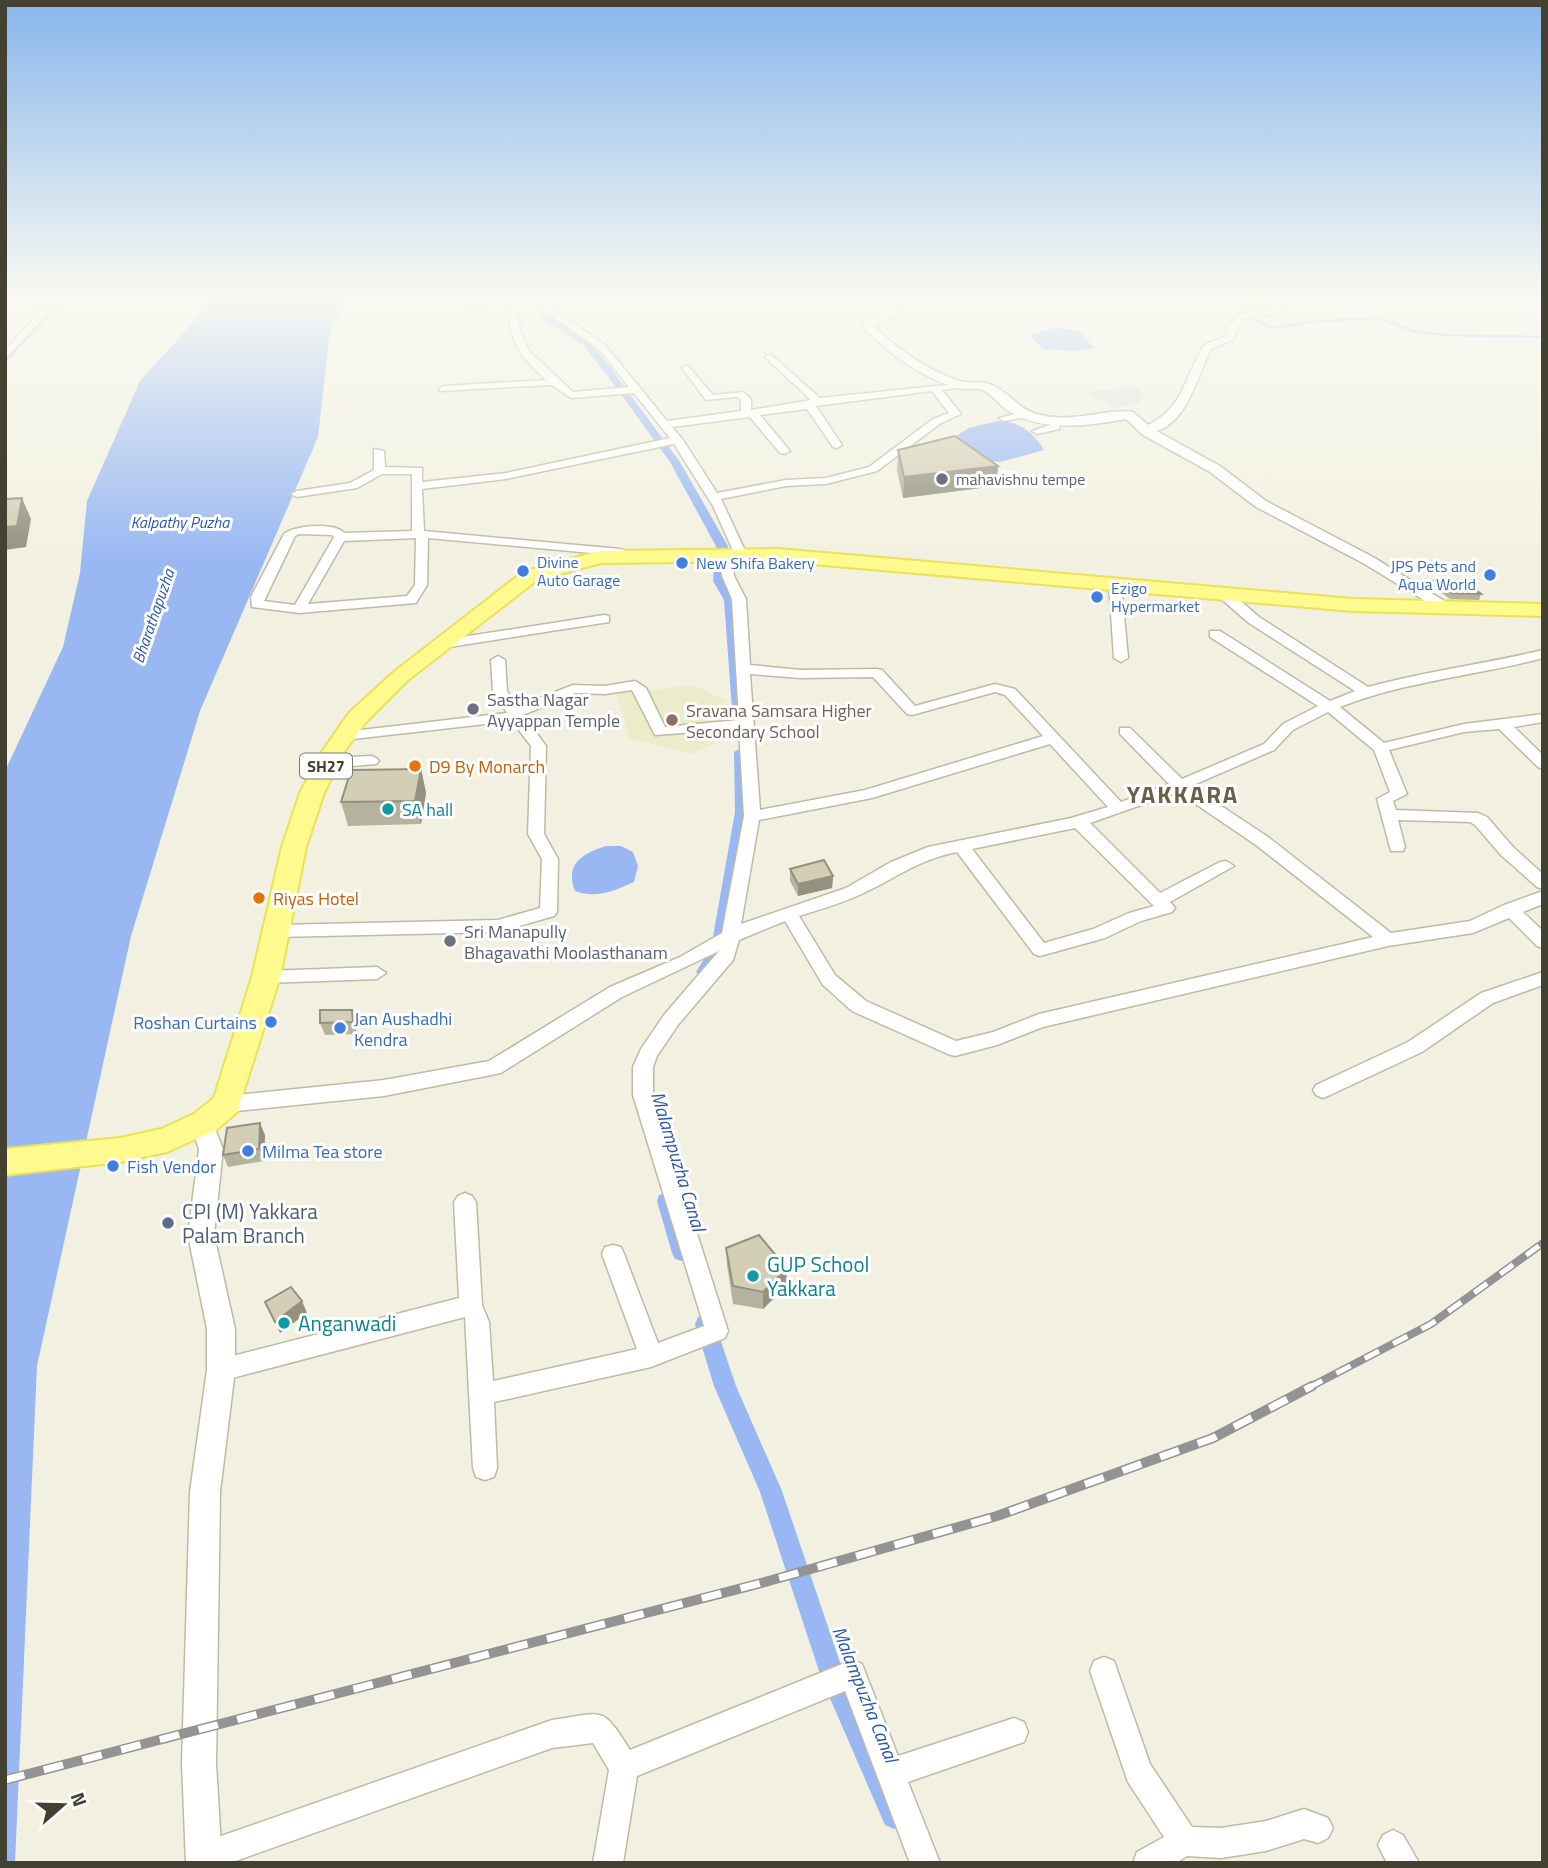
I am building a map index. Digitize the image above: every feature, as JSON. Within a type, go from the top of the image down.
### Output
[{"type":"main road","name":"SH27","points":[[227,1104],[266,977],[294,847],[312,793],[328,763],[344,736],[366,710],[443,643],[530,576],[600,557],[634,555],[856,560],[1353,605],[1543,610]]},
{"type":"main road","points":[[5,1162],[120,1150],[167,1140],[202,1123],[227,1104]]},
{"type":"street","points":[[444,388],[515,384]]},
{"type":"street","points":[[557,384],[571,396],[625,391]]},
{"type":"street","points":[[482,1394],[651,1356],[717,1331],[643,1094],[643,1067],[671,1020],[727,956],[722,941],[752,816],[739,599],[728,576],[728,556],[713,496],[678,440],[621,384]]},
{"type":"street","points":[[699,384],[710,398],[739,394],[746,399],[744,408],[784,451]]},
{"type":"street","points":[[796,384],[814,403],[837,445]]},
{"type":"street","points":[[1146,430],[1163,423],[1184,404],[1188,384]]},
{"type":"street","points":[[663,425],[961,385],[989,388],[1014,409],[1056,420],[1083,423],[1129,415],[1146,430],[1215,469],[1261,504],[1368,560],[1446,607]]},
{"type":"street","points":[[713,496],[786,483],[826,481],[873,469],[937,421],[956,414],[945,404],[936,389]]},
{"type":"street","points":[[1004,418],[1027,414]]},
{"type":"street","points":[[1037,431],[1055,427],[1056,420]]},
{"type":"street","points":[[416,486],[506,476],[678,440]]},
{"type":"street","points":[[378,451],[380,471]]},
{"type":"street","points":[[298,494],[353,486],[380,471],[418,470],[416,486],[421,585],[411,600],[379,605],[299,609],[257,604],[257,597],[290,534],[297,530],[336,531],[340,537]]},
{"type":"street","points":[[340,537],[420,534],[634,555]]},
{"type":"street","points":[[299,609],[340,537]]},
{"type":"street","points":[[1115,584],[1121,658]]},
{"type":"street","points":[[1223,593],[1254,620],[1322,661],[1366,692]]},
{"type":"street","points":[[443,643],[604,619]]},
{"type":"street","points":[[1215,634],[1327,706],[1381,748],[1399,794],[1385,799],[1397,847]]},
{"type":"street","points":[[227,1104],[384,1088],[494,1068],[592,1005],[722,941],[852,891],[897,866],[934,851],[1079,822],[1119,809],[1269,747],[1287,727],[1327,706],[1366,692],[1413,679],[1494,667],[1543,654]]},
{"type":"street","points":[[277,930],[498,926],[548,912],[550,859],[536,834],[539,746],[500,691],[499,660]]},
{"type":"street","points":[[744,669],[801,674],[877,673],[912,711],[995,688],[1010,692],[1119,809]]},
{"type":"street","points":[[344,736],[516,715],[573,689],[605,690],[635,685],[639,688],[660,732],[746,724]]},
{"type":"street","points":[[1381,748],[1464,728],[1543,718]]},
{"type":"street","points":[[1503,724],[1543,764]]},
{"type":"street","points":[[1125,731],[1180,786],[1262,841],[1388,940]]},
{"type":"street","points":[[752,816],[779,813],[913,783],[1053,738]]},
{"type":"street","points":[[328,763],[371,761]]},
{"type":"street","points":[[1389,815],[1472,817],[1543,883]]},
{"type":"street","points":[[961,845],[1040,950],[1099,934],[1135,917],[1166,908],[1079,822]]},
{"type":"street","points":[[1158,901],[1226,866]]},
{"type":"street","points":[[790,915],[829,980],[859,1006],[955,1049],[997,1038],[1039,1021],[1388,940],[1473,927],[1543,897]]},
{"type":"street","points":[[1510,909],[1543,942]]},
{"type":"street","points":[[266,977],[377,973]]},
{"type":"street","points":[[1323,1090],[1415,1047],[1487,998],[1543,978]]},
{"type":"street","points":[[202,1123],[211,1149],[201,1235],[221,1329],[221,1370],[205,1492],[200,1763],[204,1860],[552,1734],[600,1728],[624,1767],[608,1863]]},
{"type":"street","points":[[465,1202],[471,1305],[478,1322],[485,1468]]},
{"type":"street","points":[[612,1254],[651,1356]]},
{"type":"street","points":[[221,1370],[471,1305]]},
{"type":"street","points":[[1104,1671],[1138,1772],[1184,1841]]},
{"type":"street","points":[[624,1767],[852,1674],[925,1863]]},
{"type":"street","points":[[891,1773],[1014,1732]]},
{"type":"street","points":[[1148,1863],[1184,1841],[1221,1843],[1266,1836],[1304,1824],[1318,1828]]},
{"type":"shaded area","points":[[1135,387],[1145,394],[1138,403],[1116,409],[1086,392]]},
{"type":"shaded area","name":"Sravana Samsara Higher Secondary School","points":[[693,685],[726,700],[714,744],[691,754],[630,739],[616,694]]},
{"type":"water","points":[[139,384],[324,384],[318,437],[200,711],[131,936],[37,1366],[15,1863],[5,1863],[5,771],[63,647],[80,573],[87,501]]},
{"type":"water","points":[[997,421],[1012,423],[1025,429],[1044,450],[1000,462],[977,460],[956,436],[969,428]]},
{"type":"water","points":[[606,846],[621,846],[633,852],[638,866],[634,882],[598,894],[575,891],[572,874],[577,861]]},
{"type":"building","points":[[955,436],[998,466],[904,477],[898,450]]},
{"type":"building","points":[[22,498],[17,526],[5,527],[5,499]]},
{"type":"building","points":[[1462,580],[1481,594],[1452,593],[1435,581]]},
{"type":"building","points":[[421,769],[415,801],[341,802],[351,770]]},
{"type":"building","points":[[824,860],[833,876],[798,884],[790,869]]},
{"type":"building","points":[[320,1010],[352,1010],[353,1022],[320,1023]]},
{"type":"building","points":[[260,1123],[259,1149],[223,1155],[227,1128]]},
{"type":"building","points":[[759,1235],[787,1269],[763,1292],[733,1286],[726,1248]]},
{"type":"building","points":[[291,1287],[302,1301],[275,1322],[265,1302]]},
{"type":"waterway","name":"Malampuzha Canal","points":[[618,384],[675,462],[722,546],[719,581],[730,600],[740,723]]},
{"type":"waterway","name":"Malampuzha Canal","points":[[704,972],[719,949],[742,812],[741,752]]},
{"type":"waterway","name":"Malampuzha Canal","points":[[666,1201],[682,1253]]},
{"type":"waterway","name":"Malampuzha Canal","points":[[705,1324],[725,1386],[771,1491],[834,1680],[894,1816]]},
{"type":"railway","points":[[1308,1388],[1431,1324],[1543,1243]]},
{"type":"railway","points":[[5,1780],[765,1582],[997,1516],[1213,1438],[1312,1386]]},
{"type":"place","name":"mahavishnu tempe","points":[[942,479]]},
{"type":"place","name":"New Shifa Bakery","points":[[682,563]]},
{"type":"place","name":"Divine Auto Garage","points":[[523,571]]},
{"type":"place","name":"JPS Pets and Aqua World","points":[[1490,575]]},
{"type":"place","name":"Ezigo Hypermarket","points":[[1097,597]]},
{"type":"place","name":"Sastha Nagar Ayyappan Temple","points":[[473,709]]},
{"type":"place","name":"Sravana Samsara Higher Secondary School","points":[[672,720]]},
{"type":"place","name":"D9 By Monarch","points":[[415,766]]},
{"type":"place","name":"SA hall","points":[[388,809]]},
{"type":"place","name":"Riyas Hotel","points":[[259,898]]},
{"type":"place","name":"Sri Manapully Bhagavathi Moolasthanam","points":[[450,941]]},
{"type":"place","name":"Roshan Curtains","points":[[271,1022]]},
{"type":"place","name":"Jan Aushadhi Kendra","points":[[340,1028]]},
{"type":"place","name":"Milma Tea store","points":[[248,1151]]},
{"type":"place","name":"Fish Vendor","points":[[113,1166]]},
{"type":"place","name":"CPI (M) Yakkara Palam Branch","points":[[168,1223]]},
{"type":"place","name":"GUP School Yakkara","points":[[753,1276]]},
{"type":"place","name":"Anganwadi","points":[[284,1323]]},
{"type":"district","name":"YAKKARA","points":[[1183,794]]},
{"type":"water label","name":"Kalpathy Puzha","points":[[180,522]]},
{"type":"water label","name":"Bharathapuzha","points":[[153,616]]}]
